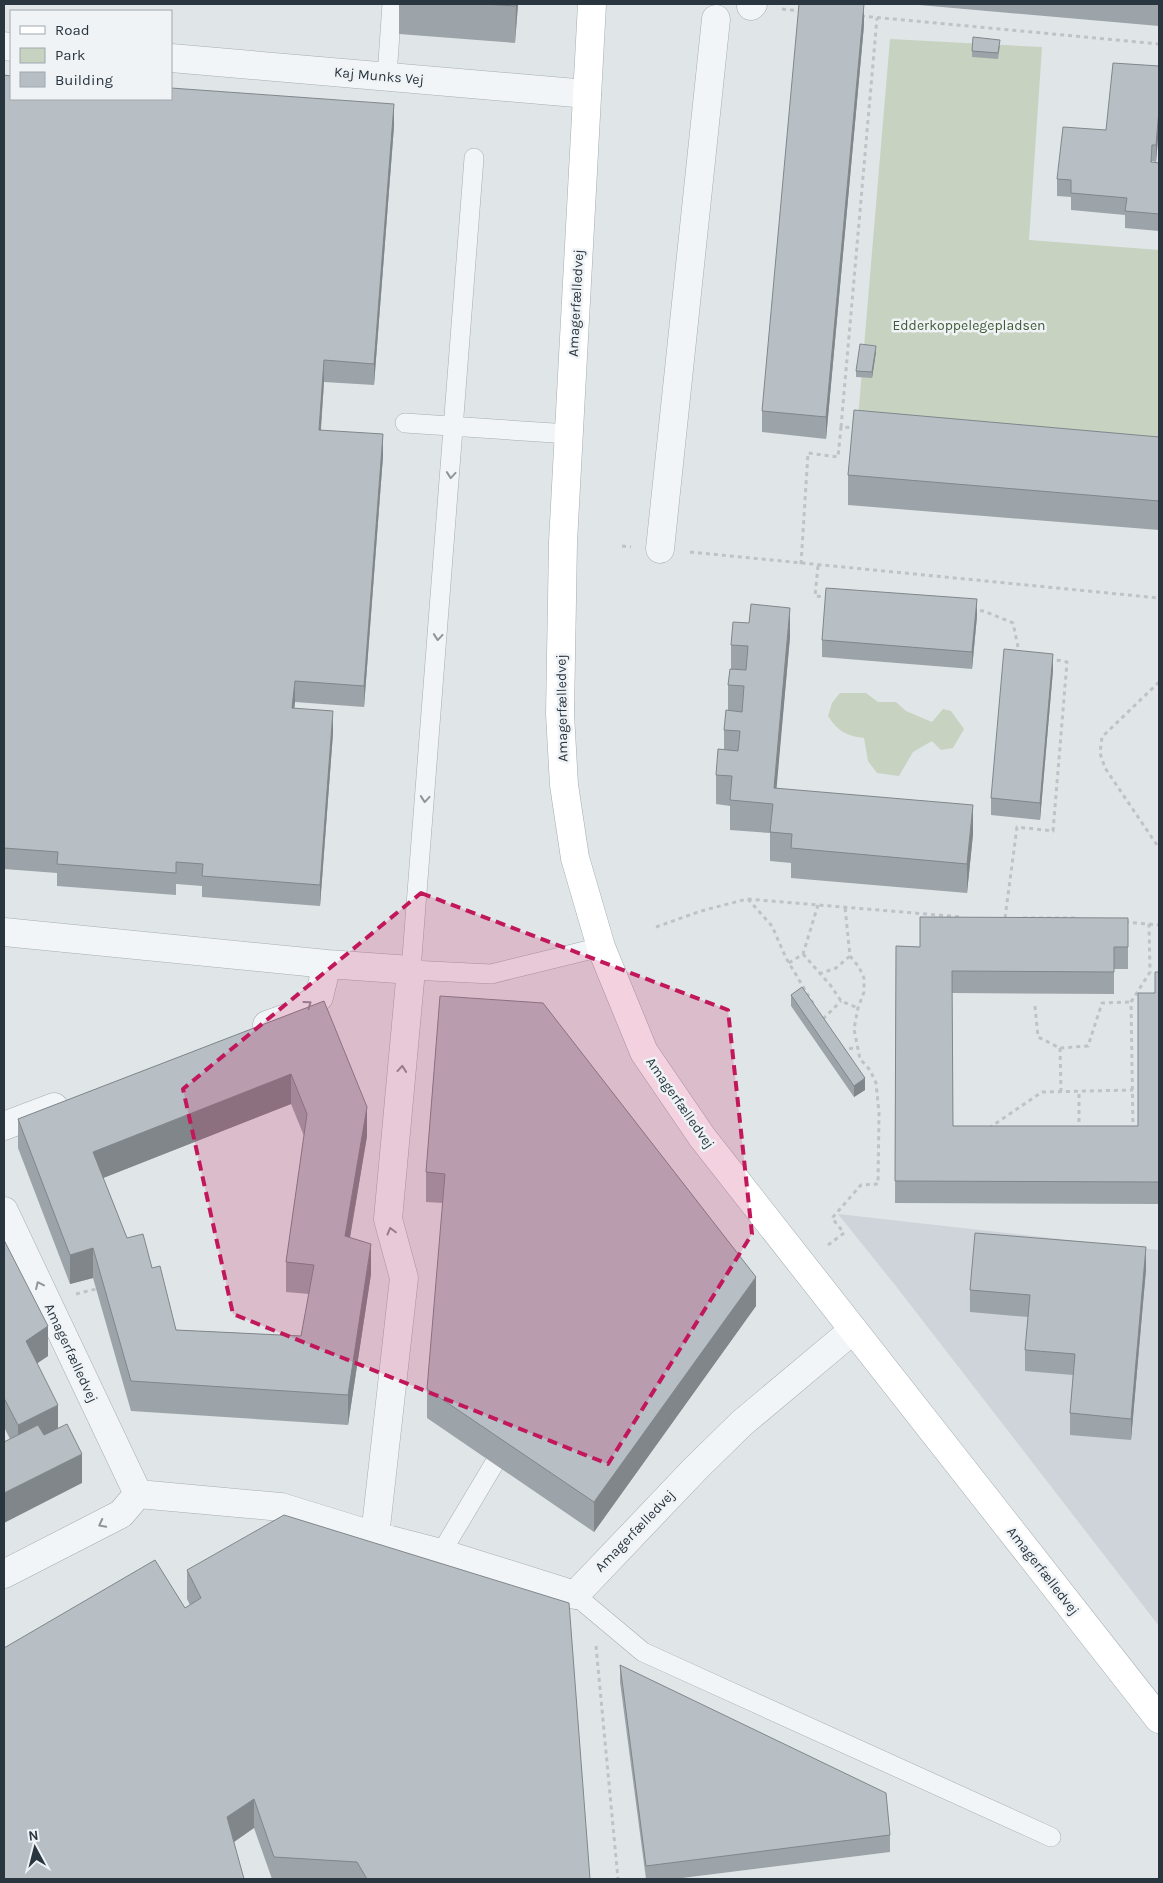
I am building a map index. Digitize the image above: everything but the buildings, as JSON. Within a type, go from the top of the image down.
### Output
[{"type":"street","name":"Amagerfælledvej","points":[[592,4],[563,542],[560,695],[564,785],[575,858],[601,947],[644,1052],[702,1137],[1159,1719]]},
{"type":"street","points":[[660,549],[716,19]]},
{"type":"street","name":"Kaj Munks Vej","points":[[172,58],[587,94]]},
{"type":"street","points":[[4,932],[327,964],[411,970],[388,1219],[404,1278],[375,1536]]},
{"type":"street","points":[[246,1033],[292,1016],[319,996],[327,964]]},
{"type":"street","points":[[4,1126],[78,1098]]},
{"type":"street","name":"Amagerfælledvej","points":[[4,1211],[138,1494]]},
{"type":"street","name":"Amagerfælledvej","points":[[575,1595],[696,1468],[742,1423],[853,1330]]},
{"type":"street","points":[[4,1574],[121,1514],[138,1494],[281,1507],[375,1536],[441,1553],[575,1595]]},
{"type":"lane","points":[[387,76],[392,4]]},
{"type":"lane","points":[[474,158],[455,427],[411,970],[491,974],[601,947]]},
{"type":"lane","points":[[405,423],[569,434]]},
{"type":"lane","points":[[441,1553],[494,1464]]},
{"type":"lane","points":[[575,1595],[643,1652],[1051,1838]]},
{"type":"path","points":[[752,5],[809,12]]},
{"type":"path","points":[[858,16],[1159,44]]},
{"type":"path","points":[[801,564],[808,453],[838,457],[877,18]]},
{"type":"path","points":[[841,427],[860,429]]},
{"type":"path","points":[[622,546],[1159,598]]},
{"type":"path","points":[[818,566],[815,596],[835,598]]},
{"type":"path","points":[[964,609],[984,610],[1013,623],[1019,654]]},
{"type":"path","points":[[1006,918],[1017,827],[1053,832],[1067,662],[1048,659]]},
{"type":"path","points":[[1159,682],[1102,737],[1100,753],[1106,768],[1159,848]]},
{"type":"path","points":[[747,899],[772,926],[789,963],[828,1027]]},
{"type":"path","points":[[656,927],[701,911],[747,899],[968,918]]},
{"type":"path","points":[[789,963],[803,954],[818,905]]},
{"type":"path","points":[[828,1245],[844,1233],[832,1218],[861,1185],[878,1184],[879,1113],[876,1083],[870,1070],[860,1059],[854,1029],[858,1008],[864,992],[864,978],[859,966],[850,956],[845,907]]},
{"type":"path","points":[[996,918],[1057,917],[1085,919]]},
{"type":"path","points":[[1122,922],[1159,925]]},
{"type":"path","points":[[1134,1140],[1131,1002],[1150,972],[1149,924]]},
{"type":"path","points":[[803,954],[841,1001],[858,1008]]},
{"type":"path","points":[[819,974],[836,968],[850,956]]},
{"type":"path","points":[[823,1019],[841,1001]]},
{"type":"path","points":[[1035,1006],[1038,1037],[1060,1048],[1088,1046],[1102,1003],[1131,1002]]},
{"type":"path","points":[[838,1042],[844,1050],[857,1047]]},
{"type":"path","points":[[1060,1048],[1061,1092]]},
{"type":"path","points":[[981,1133],[1042,1092],[1133,1090]]},
{"type":"path","points":[[1078,1135],[1079,1091]]},
{"type":"path","points":[[605,1619],[595,1638],[618,1879]]},
{"type":"highlighted area","points":[[421,893],[728,1010],[752,1234],[608,1464],[233,1314],[183,1089]]},
{"type":"shaded area","points":[[838,1214],[1159,1250],[1159,1626],[895,1285]]},
{"type":"green space","name":"Edderkoppelegepladsen","points":[[890,39],[1042,47],[1029,240],[1159,250],[1159,447],[858,418]]},
{"type":"green space","points":[[840,693],[866,693],[878,702],[896,702],[906,711],[932,722],[943,709],[951,711],[964,729],[953,748],[941,750],[932,741],[913,752],[899,776],[877,773],[868,761],[864,738],[843,732],[828,716],[832,703]]}]
